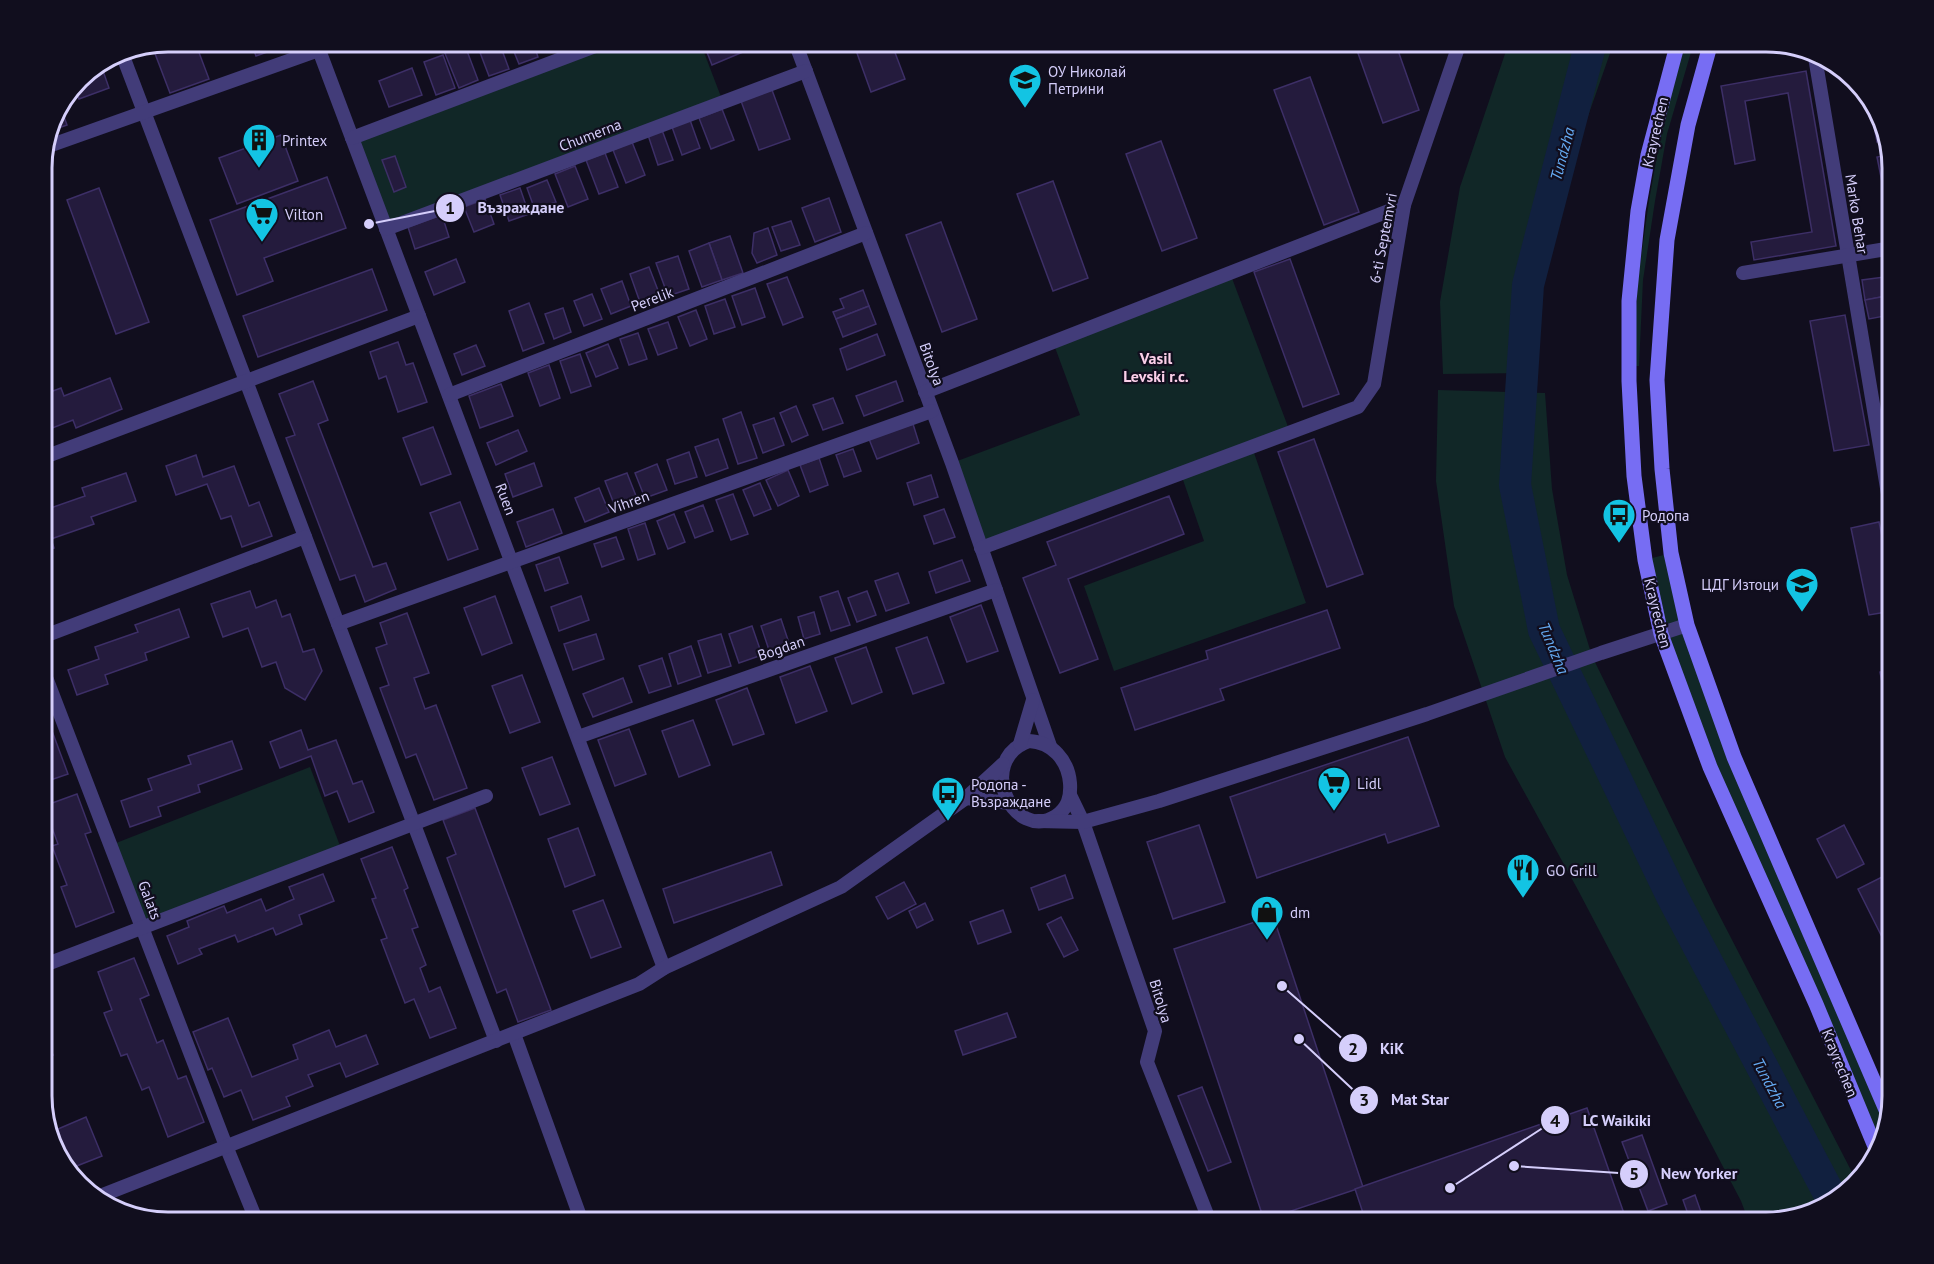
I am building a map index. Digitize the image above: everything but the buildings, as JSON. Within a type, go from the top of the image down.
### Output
[{"type":"street","points":[[55,144],[301,52]]},
{"type":"street","name":"Ruen","points":[[319,52],[664,968]]},
{"type":"street","points":[[352,138],[580,52]]},
{"type":"street","name":"Bitolya","points":[[799,52],[932,411],[1050,746]]},
{"type":"street","name":"6-ti Septemvri","points":[[981,548],[1358,407],[1374,384],[1404,205],[1457,52]]},
{"type":"street","name":"Krayrechen","points":[[1675,52],[1658,113],[1644,177],[1638,211],[1629,301],[1629,381],[1634,476],[1645,560],[1662,634],[1710,766],[1816,1004],[1873,1141]]},
{"type":"street","name":"Krayrechen","points":[[1709,52],[1688,125],[1667,240],[1657,380],[1662,469],[1671,553],[1687,625],[1734,757],[1882,1100]]},
{"type":"street","points":[[125,61],[496,1041]]},
{"type":"street","name":"Marko Behar","points":[[1816,64],[1882,460]]},
{"type":"street","name":"Chumerna","points":[[386,230],[806,71]]},
{"type":"street","points":[[925,392],[1404,205]]},
{"type":"street","name":"Perelik","points":[[449,395],[866,233]]},
{"type":"street","points":[[1743,273],[1882,250]]},
{"type":"street","points":[[53,454],[419,316]]},
{"type":"street","name":"Vihren","points":[[338,624],[932,411]]},
{"type":"street","points":[[53,633],[305,537]]},
{"type":"street","name":"Bogdan","points":[[578,737],[996,590]]},
{"type":"street","points":[[1003,764],[1002,783],[1009,803],[1023,817],[1038,821],[1083,822],[1159,801],[1687,625]]},
{"type":"street","name":"Galats","points":[[53,696],[253,1212]]},
{"type":"street","points":[[1020,744],[1033,700]]},
{"type":"street","points":[[105,1193],[639,984],[664,968],[841,887],[966,798],[1003,764],[1011,752],[1020,744],[1029,741],[1050,746],[1061,759],[1069,780],[1070,795],[1063,810],[1054,817],[1038,821]]},
{"type":"street","name":"Bitolya","points":[[1070,795],[1083,822],[1155,1031],[1148,1062],[1206,1212]]},
{"type":"street","points":[[53,962],[486,796]]},
{"type":"street","points":[[966,798],[1009,803]]},
{"type":"street","points":[[514,1034],[578,1212]]},
{"type":"green space","points":[[580,52],[704,52],[723,102],[386,229],[352,138]]},
{"type":"green space","points":[[1506,52],[1610,52],[1568,173],[1542,283],[1534,373],[1443,374],[1440,302],[1460,187]]},
{"type":"green space","points":[[1682,52],[1691,52],[1667,134],[1643,280],[1639,366],[1632,366],[1638,279],[1649,201],[1661,133]]},
{"type":"green space","points":[[1230,273],[1290,432],[1252,447],[1306,603],[1114,671],[1084,586],[1204,541],[1181,474],[981,548],[952,463],[1080,415],[1053,342]]},
{"type":"green space","points":[[1438,390],[1545,393],[1552,489],[1567,575],[1592,656],[1714,905],[1852,1173],[1842,1183],[1817,1200],[1781,1211],[1745,1212],[1578,890],[1505,757],[1454,606],[1436,481]]},
{"type":"green space","points":[[1671,553],[1687,625],[1882,1099],[1878,1126],[1873,1141],[1710,767],[1645,560]]},
{"type":"green space","points":[[310,767],[342,851],[142,928],[111,845]]},
{"type":"waterway","name":"Tundzha","points":[[1588,52],[1528,285],[1515,485],[1544,630],[1672,896],[1829,1193]]},
{"type":"place","name":"ОУ Николай Петрини","points":[[1025,109]]},
{"type":"place","name":"Printex","points":[[259,169]]},
{"type":"place","name":"Възраждане","points":[[369,224]]},
{"type":"place","name":"Vilton","points":[[262,243]]},
{"type":"place","name":"Родопа","points":[[1619,544]]},
{"type":"place","name":"ЦДГ Изтоци","points":[[1802,613]]},
{"type":"place","name":"Lidl","points":[[1334,812]]},
{"type":"place","name":"Родопа - Възраждане","points":[[948,822]]},
{"type":"place","name":"GO Grill","points":[[1523,899]]},
{"type":"place","name":"dm","points":[[1267,941]]},
{"type":"place","name":"KiK","points":[[1282,986]]},
{"type":"place","name":"Mat Star","points":[[1299,1039]]},
{"type":"place","name":"New Yorker","points":[[1514,1166]]},
{"type":"place","name":"LC Waikiki","points":[[1450,1188]]},
{"type":"district","name":"Vasil Levski r.c.","points":[[1156,367]]}]
